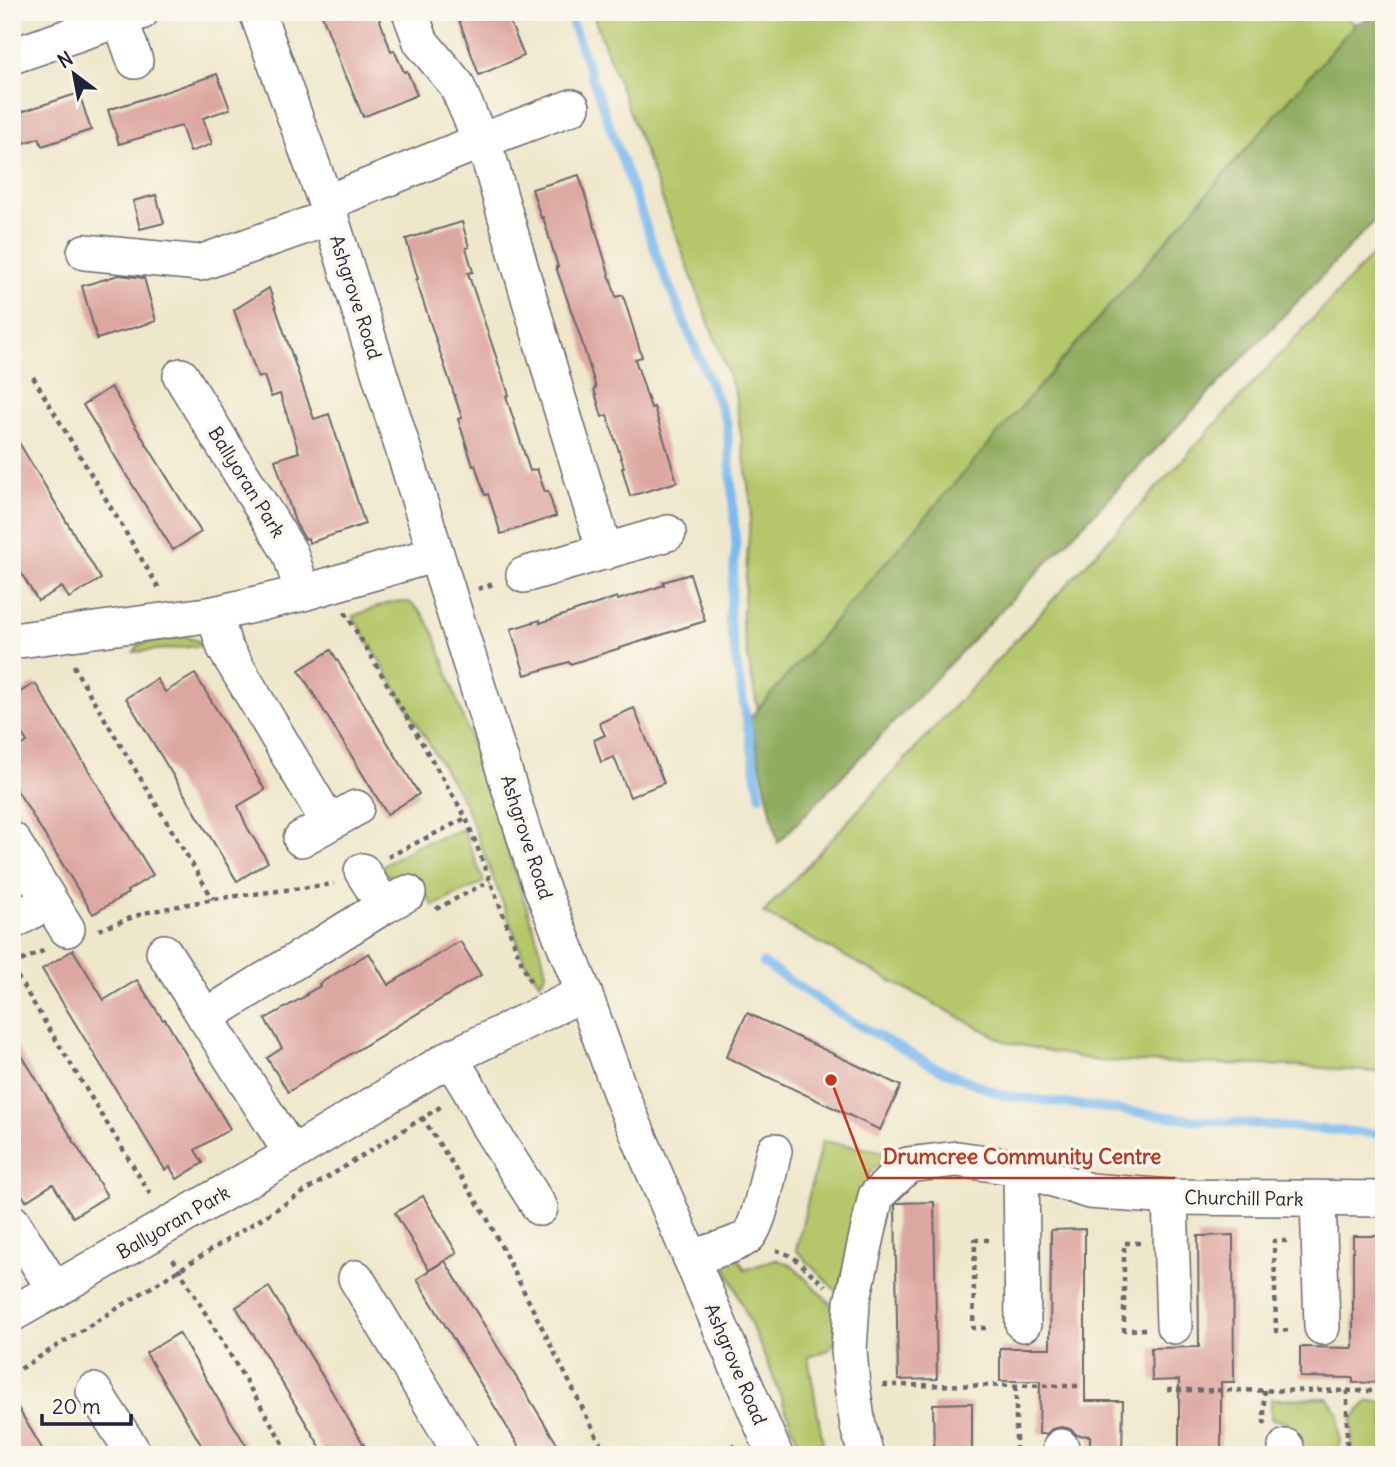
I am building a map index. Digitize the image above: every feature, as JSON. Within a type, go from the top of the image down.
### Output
[{"type":"street","name":"Ashgrove Road","points":[[257,12],[329,210],[538,879],[622,1097],[775,1455]]},
{"type":"street","points":[[410,12],[421,42],[456,85],[494,173],[605,552]]},
{"type":"street","points":[[12,56],[130,16],[135,61]]},
{"type":"street","points":[[85,252],[200,263],[329,210],[481,141],[572,107]]},
{"type":"street","name":"Ballyoran Park","points":[[181,376],[290,552],[303,593]]},
{"type":"street","points":[[524,575],[668,533]]},
{"type":"street","points":[[13,638],[65,634],[214,614],[303,593],[436,554]]},
{"type":"street","points":[[214,614],[225,648],[329,823]]},
{"type":"street","points":[[12,840],[66,927]]},
{"type":"street","points":[[205,1017],[396,899],[362,871]]},
{"type":"street","points":[[12,922],[66,927]]},
{"type":"street","points":[[164,952],[292,1154]]},
{"type":"street","name":"Ballyoran Park","points":[[12,1314],[292,1154],[450,1058],[584,993]]},
{"type":"street","points":[[450,1058],[540,1208]]},
{"type":"street","points":[[691,1258],[747,1237],[755,1225],[774,1152]]},
{"type":"street","name":"Churchill Park","points":[[866,1455],[858,1426],[852,1385],[849,1350],[852,1303],[876,1196],[908,1165],[957,1159],[1021,1168],[1089,1191],[1170,1197],[1384,1199]]},
{"type":"street","points":[[1021,1168],[1023,1324]]},
{"type":"street","name":"Churchill Park","points":[[1170,1197],[1174,1326]]},
{"type":"street","name":"Churchill Park","points":[[1318,1199],[1322,1327]]},
{"type":"street","points":[[12,1222],[55,1290]]},
{"type":"street","points":[[356,1278],[461,1455]]},
{"type":"street","points":[[94,1391],[135,1455]]},
{"type":"path","points":[[33,377],[162,593],[169,621]]},
{"type":"path","points":[[450,598],[524,575]]},
{"type":"path","points":[[65,634],[76,671],[212,900]]},
{"type":"path","points":[[290,1455],[179,1269],[163,1228],[12,967],[66,927],[212,900],[341,883],[466,818]]},
{"type":"path","points":[[396,899],[436,909],[490,881]]},
{"type":"path","points":[[401,1087],[486,1216],[606,1455]]},
{"type":"path","points":[[12,1374],[470,1090]]},
{"type":"path","points":[[747,1237],[792,1256],[835,1296],[852,1303]]},
{"type":"path","points":[[1022,1240],[975,1240],[973,1328],[1023,1324]]},
{"type":"path","points":[[1172,1243],[1125,1243],[1124,1330],[1174,1326]]},
{"type":"path","points":[[852,1385],[1078,1386]]},
{"type":"path","points":[[1016,1386],[1016,1455]]},
{"type":"path","points":[[1167,1390],[1384,1391]]},
{"type":"path","points":[[1347,1391],[1347,1455]]},
{"type":"green space","points":[[592,12],[1338,12],[1355,24],[758,710],[742,626],[751,506],[735,392]]},
{"type":"green space","points":[[1384,13],[1384,211],[778,843],[750,718],[1355,24]]},
{"type":"green space","points":[[1384,242],[1384,1073],[1298,1066],[1097,1061],[1006,1042],[763,913]]},
{"type":"green space","points":[[391,602],[409,602],[422,613],[434,633],[541,951],[546,973],[540,983],[526,964],[465,804],[353,616]]},
{"type":"green space","points":[[183,636],[201,642],[200,646],[134,652],[139,644]]},
{"type":"green space","points":[[463,829],[484,882],[433,906],[413,874],[394,877],[378,868],[416,846]]},
{"type":"green space","points":[[822,1141],[881,1151],[918,1141],[924,1143],[913,1150],[890,1157],[870,1172],[838,1293],[796,1250]]},
{"type":"green space","points":[[736,1254],[745,1270],[775,1259],[792,1265],[833,1306],[836,1341],[829,1350],[808,1357],[825,1455],[803,1455],[771,1371],[723,1260]]},
{"type":"green space","points":[[1327,1398],[1339,1414],[1340,1455],[1297,1455],[1297,1442],[1286,1422],[1271,1419],[1271,1399]]},
{"type":"green space","points":[[1368,1401],[1384,1402],[1384,1455],[1352,1455],[1352,1419]]},
{"type":"building","points":[[321,12],[377,12],[391,51],[394,50],[404,72],[407,71],[417,95],[363,117]]},
{"type":"building","points":[[456,12],[506,12],[524,56],[479,75]]},
{"type":"building","points":[[217,74],[230,109],[203,118],[212,144],[190,152],[181,126],[119,144],[108,110]]},
{"type":"building","points":[[79,93],[91,130],[42,146],[39,138],[12,147],[12,115]]},
{"type":"building","points":[[579,175],[616,297],[623,295],[642,357],[635,359],[651,408],[654,407],[677,482],[630,496],[622,468],[624,467],[607,415],[602,417],[582,342],[532,189]]},
{"type":"building","points":[[156,195],[164,223],[140,229],[133,201]]},
{"type":"building","points":[[462,222],[473,272],[468,273],[509,395],[506,396],[530,471],[537,469],[556,516],[501,534],[488,494],[485,495],[475,465],[473,466],[458,419],[462,418],[416,280],[418,279],[406,239]]},
{"type":"building","points":[[119,275],[144,278],[156,321],[97,339],[82,286]]},
{"type":"building","points":[[269,288],[314,419],[329,414],[365,524],[309,543],[295,522],[275,460],[299,452],[280,394],[271,397],[264,376],[258,378],[234,310]]},
{"type":"building","points":[[111,387],[201,532],[173,550],[83,405]]},
{"type":"building","points":[[12,431],[101,579],[69,598],[62,587],[38,601],[12,558]]},
{"type":"building","points":[[690,574],[705,621],[570,664],[569,662],[525,675],[511,629],[540,620],[540,623],[617,597],[618,600]]},
{"type":"building","points":[[331,650],[419,794],[387,814],[299,670]]},
{"type":"building","points":[[195,674],[265,790],[238,806],[268,862],[237,881],[126,698],[157,679],[165,692]]},
{"type":"building","points":[[35,683],[153,875],[93,914],[12,782],[12,751],[27,742],[12,718],[12,697]]},
{"type":"building","points":[[634,708],[664,783],[630,797],[614,757],[601,762],[594,740],[605,735],[599,723]]},
{"type":"building","points":[[460,941],[481,975],[288,1092],[267,1058],[282,1048],[265,1019],[307,995],[320,986],[319,984],[369,953],[388,985]]},
{"type":"building","points":[[73,950],[104,1000],[137,980],[163,1020],[165,1019],[230,1129],[195,1150],[203,1163],[177,1179],[170,1167],[165,1170],[42,969]]},
{"type":"building","points":[[747,1013],[901,1086],[880,1130],[726,1057]]},
{"type":"building","points":[[12,1039],[107,1196],[73,1217],[53,1184],[26,1201],[12,1178]]},
{"type":"building","points":[[423,1196],[457,1253],[429,1270],[395,1213]]},
{"type":"building","points":[[934,1202],[937,1379],[898,1380],[895,1205]]},
{"type":"building","points":[[1085,1229],[1085,1401],[1123,1401],[1122,1455],[1090,1455],[1090,1436],[1077,1435],[1070,1429],[1062,1427],[1039,1434],[1040,1381],[1000,1381],[1000,1348],[1050,1348],[1051,1230]]},
{"type":"building","points":[[1233,1235],[1234,1382],[1221,1382],[1221,1455],[1179,1455],[1179,1380],[1152,1381],[1151,1348],[1199,1347],[1198,1236]]},
{"type":"building","points":[[1353,1236],[1384,1236],[1384,1382],[1353,1383],[1353,1378],[1300,1377],[1300,1347],[1353,1348]]},
{"type":"building","points":[[445,1261],[564,1455],[524,1455],[417,1279]]},
{"type":"building","points":[[269,1287],[370,1455],[325,1455],[236,1307]]},
{"type":"building","points":[[179,1333],[252,1455],[207,1455],[146,1353]]},
{"type":"building","points":[[12,1398],[46,1455],[12,1455]]},
{"type":"building","points":[[972,1403],[972,1455],[934,1455],[933,1404]]},
{"type":"waterway","points":[[568,12],[660,264],[727,423],[736,545],[729,620],[760,796]]},
{"type":"waterway","points":[[763,963],[846,1018],[937,1068],[1002,1095],[1196,1120],[1384,1134]]},
{"type":"place","name":"Drumcree Community Centre","points":[[831,1080]]}]
